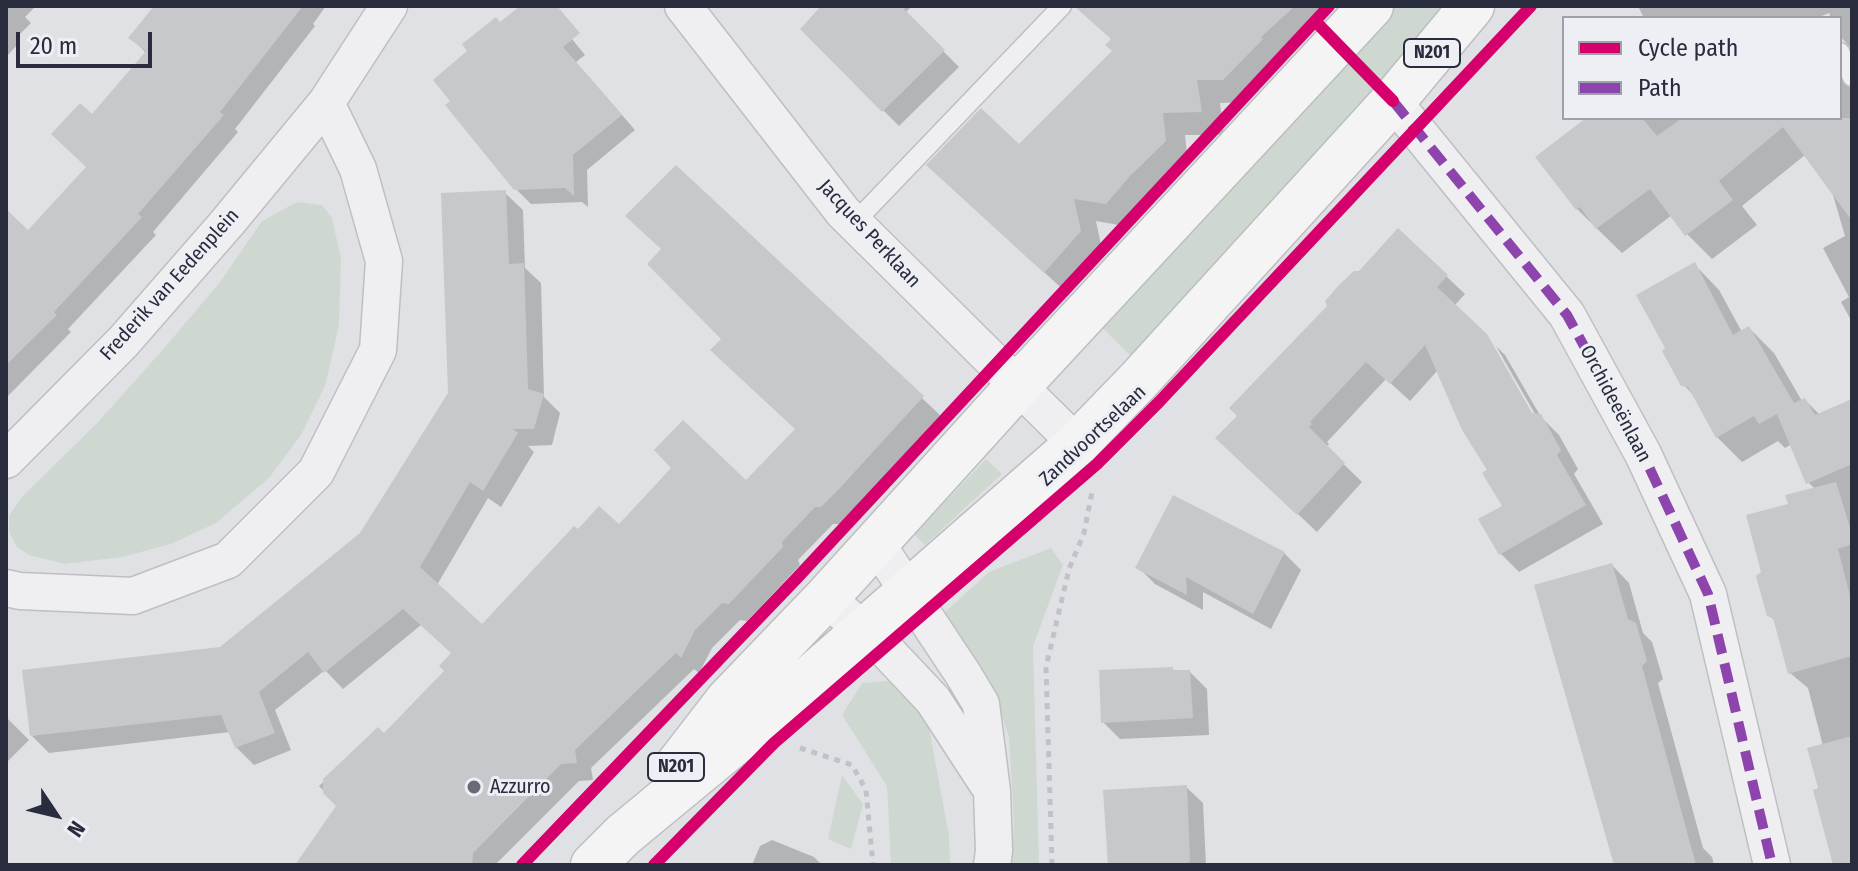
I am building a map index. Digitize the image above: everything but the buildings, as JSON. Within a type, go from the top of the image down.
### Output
[{"type":"main road","name":"Zandvoortselaan","points":[[608,850],[728,700],[826,598],[1371,6]]},
{"type":"main road","name":"Zandvoortselaan","points":[[608,850],[908,591],[1087,454],[1138,381],[1393,101],[1472,6]]},
{"type":"street","name":"Frederik van Eedenplein","points":[[6,460],[123,342],[227,223],[326,103],[389,6]]},
{"type":"street","name":"Jacques Perklaan","points":[[683,6],[854,223],[1087,454]]},
{"type":"street","name":"Orchideeënlaan","points":[[1393,101],[1567,315],[1643,454],[1708,594],[1772,865]]},
{"type":"street","points":[[6,588],[133,596],[228,560],[316,472],[378,350],[384,261],[358,169],[326,103]]},
{"type":"street","points":[[876,543],[981,704],[992,791],[992,865]]},
{"type":"street","points":[[826,598],[884,648],[933,700],[992,791]]},
{"type":"lane","points":[[854,223],[1062,6]]},
{"type":"lane","points":[[1842,54],[1852,77]]},
{"type":"path","points":[[1052,865],[1046,667],[1069,569],[1084,533],[1087,454]]},
{"type":"path","points":[[755,726],[774,743],[805,749],[852,765],[866,790],[873,865]]},
{"type":"shaded area","points":[[1391,6],[1446,6],[1366,120],[1135,360],[1095,321]]},
{"type":"shaded area","points":[[297,202],[322,205],[332,218],[341,259],[339,325],[325,386],[301,435],[269,478],[216,523],[171,544],[122,557],[64,564],[29,555],[17,547],[9,532],[9,516],[21,498],[99,421],[166,346],[220,282],[262,221]]},
{"type":"shaded area","points":[[986,459],[1002,474],[925,545],[914,534]]},
{"type":"shaded area","points":[[1051,548],[1063,565],[1033,646],[1039,865],[1012,865],[1014,821],[1009,737],[994,692],[943,614],[989,572]]},
{"type":"shaded area","points":[[896,680],[928,722],[949,836],[950,865],[891,865],[887,786],[842,715],[862,683]]},
{"type":"shaded area","points":[[842,775],[863,804],[851,849],[828,839]]},
{"type":"marked path","points":[[1393,101],[1567,315],[1643,454],[1708,594],[1772,865]]},
{"type":"cycle path","points":[[522,865],[797,578],[1329,6]]},
{"type":"cycle path","points":[[654,865],[774,743],[1097,464],[1531,6]]},
{"type":"cycle path","points":[[1315,21],[1393,101]]},
{"type":"place","name":"Azzurro","points":[[474,787]]}]
